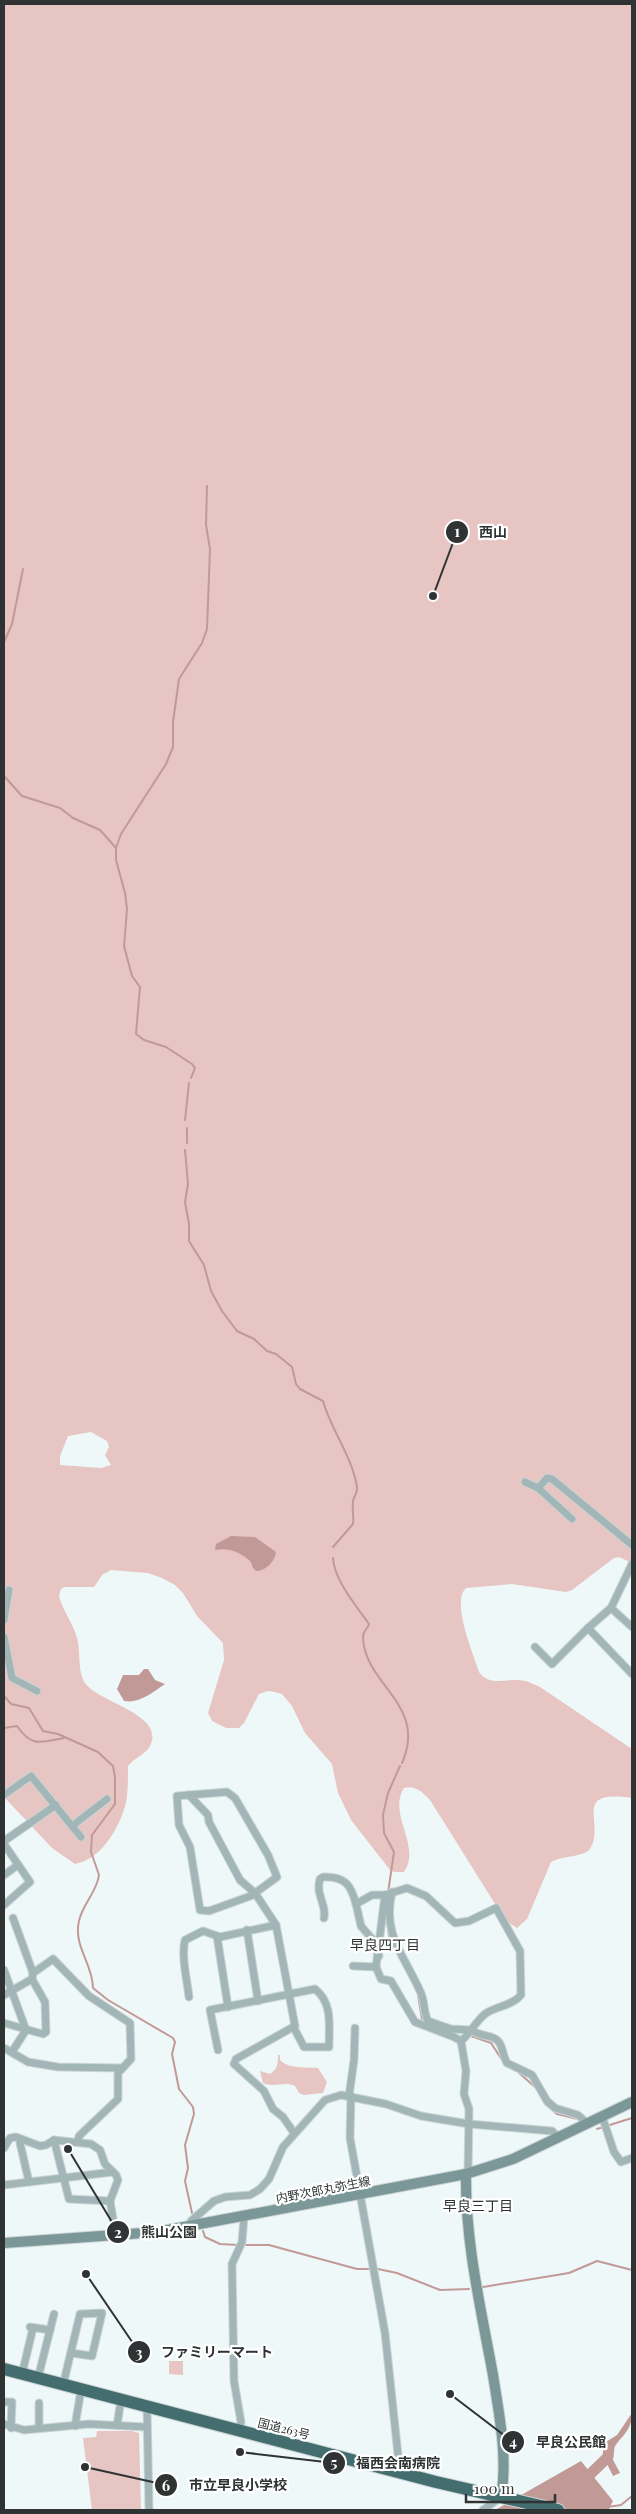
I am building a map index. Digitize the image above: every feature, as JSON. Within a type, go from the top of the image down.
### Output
[{"type":"highway","name":"国道263号","points":[[4,2368],[81,2390],[398,2472],[558,2510]]},
{"type":"main road","name":"内野次郎丸弥生線","points":[[4,2243],[157,2232],[467,2174],[513,2159],[588,2123],[603,2119],[632,2102]]},
{"type":"main road","points":[[467,2174],[468,2228],[499,2411],[504,2497]]},
{"type":"street","points":[[538,1488],[547,1478],[552,1479],[632,1545]]},
{"type":"street","points":[[525,1482],[538,1488],[572,1519]]},
{"type":"street","points":[[535,1647],[552,1664],[611,1608],[632,1564]]},
{"type":"street","points":[[4,1620],[8,1590]]},
{"type":"street","points":[[611,1608],[632,1626]]},
{"type":"street","points":[[588,1628],[632,1674]]},
{"type":"street","points":[[4,1637],[12,1678],[37,1691]]},
{"type":"street","points":[[4,1795],[31,1776],[81,1837]]},
{"type":"street","points":[[227,1792],[235,1798],[268,1855],[277,1877],[255,1893],[209,1911],[200,1910],[190,1847],[179,1826],[177,1796],[189,1795],[227,1792]]},
{"type":"street","points":[[189,1795],[208,1815],[209,1822],[240,1880],[255,1893],[276,1925],[290,1995],[296,2022],[294,2028],[301,2045],[329,2047],[328,2007],[323,1995],[315,1989],[290,1995],[210,2010],[218,2050]]},
{"type":"street","points":[[72,1826],[107,1799]]},
{"type":"street","points":[[4,1905],[30,1882],[4,1843],[56,1805]]},
{"type":"street","points":[[4,1875],[18,1865]]},
{"type":"street","points":[[324,1918],[325,1914],[318,1891],[320,1879],[323,1877],[339,1878],[346,1881],[351,1887],[361,1926],[373,1940],[379,1956]]},
{"type":"street","points":[[356,1904],[372,1895],[388,1893],[400,1888],[417,1891],[455,1923],[469,1921],[496,1908],[520,1951],[521,1995],[517,2000],[482,2016],[461,2042]]},
{"type":"street","points":[[388,1893],[376,1967],[382,1979],[391,1981],[415,2022],[454,2037],[461,2042],[466,2071],[464,2094],[469,2109],[467,2174]]},
{"type":"street","points":[[388,1893],[389,1915],[394,1943],[409,1967],[420,1992],[428,2021],[452,2029],[472,2030],[477,2034],[499,2042],[507,2063],[532,2075],[547,2101],[554,2108],[578,2114],[588,2123]]},
{"type":"street","points":[[4,2023],[43,2034],[46,2032],[45,2002],[32,1976],[13,1918]]},
{"type":"street","points":[[188,1997],[183,1950],[185,1940],[203,1931],[217,1936],[228,1936],[247,1930],[276,1925]]},
{"type":"street","points":[[247,1930],[258,2001]]},
{"type":"street","points":[[217,1936],[228,2006]]},
{"type":"street","points":[[7,1993],[53,1959],[89,1996],[130,2023],[131,2059],[118,2073],[118,2098],[79,2136],[78,2142]]},
{"type":"street","points":[[353,1966],[376,1967]]},
{"type":"street","points":[[4,1970],[7,1993],[26,2030]]},
{"type":"street","points":[[294,2028],[236,2059],[234,2064],[264,2091],[273,2109],[283,2117],[294,2133]]},
{"type":"street","points":[[355,2028],[350,2096],[350,2138],[385,2333],[399,2464],[398,2472]]},
{"type":"street","points":[[12,2052],[26,2030]]},
{"type":"street","points":[[4,2048],[28,2062],[58,2067],[121,2068]]},
{"type":"street","points":[[191,2226],[191,2221],[214,2201],[225,2197],[250,2195],[260,2189],[268,2179],[283,2147],[294,2133],[326,2100],[334,2095],[350,2096],[386,2104],[421,2116],[469,2124],[526,2127],[552,2131],[558,2138]]},
{"type":"street","points":[[603,2119],[614,2152],[621,2162],[632,2158]]},
{"type":"street","points":[[4,2148],[7,2138],[21,2139],[40,2146],[46,2146],[54,2140],[78,2142],[91,2144],[100,2150],[105,2164],[118,2180],[110,2200],[116,2236]]},
{"type":"street","points":[[21,2139],[20,2143],[29,2182]]},
{"type":"street","points":[[54,2140],[69,2199],[110,2200]]},
{"type":"street","points":[[4,2185],[113,2172]]},
{"type":"street","points":[[239,2431],[241,2422],[234,2381],[232,2264],[242,2242],[244,2217]]},
{"type":"street","points":[[64,2385],[80,2314],[102,2313],[92,2356],[72,2353]]},
{"type":"street","points":[[38,2378],[54,2314]]},
{"type":"street","points":[[22,2374],[31,2328],[50,2330]]},
{"type":"street","points":[[76,2426],[81,2390]]},
{"type":"street","points":[[117,2425],[121,2400]]},
{"type":"street","points":[[4,2402],[12,2402],[11,2428]]},
{"type":"street","points":[[39,2403],[39,2428]]},
{"type":"street","points":[[146,2407],[148,2510]]},
{"type":"street","points":[[4,2424],[11,2428],[89,2424],[146,2427]]},
{"type":"street","points":[[483,2510],[504,2497]]},
{"type":"shaded area","points":[[4,4],[632,4],[632,1563],[619,1557],[614,1558],[572,1590],[566,1592],[512,1584],[466,1588],[462,1595],[461,1604],[468,1641],[479,1672],[483,1677],[494,1681],[525,1681],[540,1687],[632,1749],[632,1798],[613,1797],[602,1799],[596,1803],[594,1810],[594,1839],[590,1849],[583,1854],[551,1862],[527,1919],[517,1928],[509,1923],[497,1907],[430,1800],[416,1789],[404,1788],[400,1798],[399,1808],[409,1852],[408,1862],[404,1872],[390,1870],[351,1820],[338,1793],[332,1764],[305,1733],[292,1706],[282,1694],[268,1691],[259,1694],[244,1723],[239,1728],[226,1728],[212,1721],[208,1713],[224,1660],[223,1643],[197,1616],[183,1593],[175,1585],[148,1573],[111,1570],[102,1575],[94,1587],[65,1587],[61,1589],[59,1596],[77,1638],[81,1672],[85,1683],[103,1697],[140,1717],[149,1725],[152,1735],[148,1749],[128,1766],[127,1797],[116,1829],[110,1839],[94,1856],[75,1864],[52,1848],[4,1797]],"holes":[[[91,1432],[107,1441],[109,1447],[105,1455],[111,1465],[101,1468],[60,1465],[60,1456],[68,1436]]]},
{"type":"shaded area","points":[[231,1536],[255,1537],[276,1552],[274,1559],[260,1571],[256,1571],[250,1561],[238,1553],[224,1549],[215,1550],[216,1544]]},
{"type":"shaded area","points":[[144,1669],[148,1669],[155,1680],[165,1684],[140,1699],[124,1701],[117,1689],[123,1675],[139,1675]]},
{"type":"shaded area","points":[[278,2055],[280,2055],[280,2060],[288,2065],[318,2068],[327,2082],[323,2093],[304,2095],[299,2093],[295,2086],[263,2083],[260,2071],[270,2074],[277,2066]]},
{"type":"shaded area","points":[[169,2361],[183,2361],[183,2375],[169,2374]]},
{"type":"shaded area","points":[[632,2413],[627,2431],[616,2444],[611,2456],[620,2473],[613,2476],[603,2456],[606,2451],[601,2445],[617,2435]]},
{"type":"shaded area","points":[[97,2431],[132,2431],[139,2433],[141,2510],[92,2510],[83,2438],[96,2437]]},
{"type":"shaded area","points":[[581,2461],[613,2501],[609,2509],[495,2510]]},
{"type":"waterway","points":[[191,1078],[195,1068],[192,1064],[166,1047],[144,1040],[136,1034],[140,987],[132,976],[124,946],[127,909],[125,893],[116,860],[116,848],[121,834],[166,764],[173,747],[173,722],[179,679],[202,643],[207,629],[210,549],[206,525],[207,486]]},
{"type":"waterway","points":[[4,642],[12,624],[23,569]]},
{"type":"waterway","points":[[4,776],[22,796],[60,808],[73,818],[100,830],[116,848]]},
{"type":"waterway","points":[[185,1120],[189,1083]]},
{"type":"waterway","points":[[187,1128],[187,1143]]},
{"type":"waterway","points":[[185,1150],[188,1184],[185,1202],[189,1224],[189,1241],[204,1265],[211,1291],[222,1311],[237,1331],[254,1339],[267,1351],[276,1354],[292,1367],[296,1384],[300,1389],[323,1401],[351,1465],[357,1489],[353,1501],[353,1524],[333,1547]]},
{"type":"waterway","points":[[333,1558],[337,1575],[369,1624],[363,1635],[366,1654],[373,1669],[393,1696],[407,1725],[408,1743],[402,1763]]},
{"type":"waterway","points":[[4,1696],[11,1704],[29,1708],[43,1731],[58,1734],[98,1752],[113,1766],[115,1804],[92,1835],[91,1852],[99,1875],[79,1921],[79,1939],[90,1971],[93,1988],[108,2000],[173,2038],[175,2042],[172,2054],[179,2089],[193,2107],[194,2114],[185,2145],[188,2168],[185,2181],[192,2213]]},
{"type":"waterway","points":[[4,1728],[17,1726],[32,1741],[43,1742],[64,1738]]},
{"type":"waterway","points":[[388,1893],[394,1852],[384,1833],[383,1815],[388,1793],[400,1766]]},
{"type":"waterway","points":[[386,1912],[389,1936],[412,1982]]},
{"type":"waterway","points":[[418,1995],[422,2019],[425,2024]]},
{"type":"waterway","points":[[471,2036],[491,2043],[504,2063]]},
{"type":"waterway","points":[[518,2072],[535,2087]]},
{"type":"waterway","points":[[545,2104],[557,2114],[578,2119]]},
{"type":"waterway","points":[[597,2129],[632,2118]]},
{"type":"waterway","points":[[203,2231],[205,2237],[220,2244],[238,2245]]},
{"type":"waterway","points":[[246,2245],[269,2245],[357,2269],[378,2269],[397,2273],[440,2290],[469,2289]]},
{"type":"waterway","points":[[483,2287],[569,2273],[597,2261],[632,2270]]},
{"type":"waterway","points":[[580,2484],[608,2457],[609,2447]]},
{"type":"waterway","points":[[608,2507],[621,2505],[632,2496]]},
{"type":"place","name":"西山","points":[[433,596]]},
{"type":"place","name":"熊山公園","points":[[68,2149]]},
{"type":"place","name":"ファミリーマート","points":[[86,2274]]},
{"type":"place","name":"早良公民館","points":[[450,2394]]},
{"type":"place","name":"福西会南病院","points":[[240,2452]]},
{"type":"place","name":"市立早良小学校","points":[[85,2467]]},
{"type":"district","name":"早良四丁目","points":[[385,1944]]},
{"type":"district","name":"早良三丁目","points":[[478,2205]]}]
